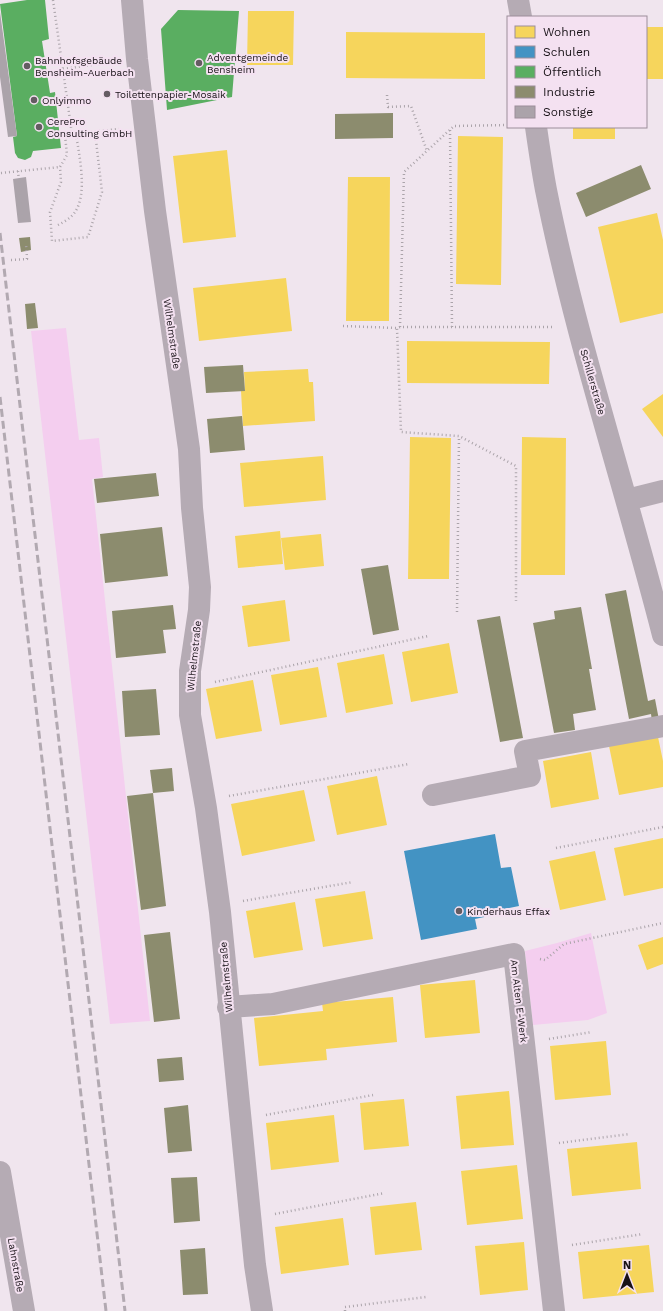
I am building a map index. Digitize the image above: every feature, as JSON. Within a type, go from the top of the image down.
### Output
[{"type":"street","name":"Wilhelmstraße","points":[[132,0],[137,59],[155,211],[188,449],[200,587],[199,610],[189,687],[190,715],[205,801],[219,905],[250,1218],[262,1311]]},
{"type":"street","points":[[518,0],[521,16]]},
{"type":"street","name":"Schillerstraße","points":[[536,128],[546,190],[578,327],[627,500],[663,635]]},
{"type":"street","points":[[627,500],[663,491]]},
{"type":"street","points":[[433,795],[530,776],[525,751],[663,726]]},
{"type":"street","name":"Am Alten E-Werk","points":[[228,1007],[273,1004],[514,954],[554,1311]]},
{"type":"street","name":"Lahnstraße","points":[[0,1172],[24,1311]]},
{"type":"path","points":[[53,0],[72,134]]},
{"type":"path","points":[[63,69],[137,59]]},
{"type":"path","points":[[387,95],[388,107],[411,106],[427,151]]},
{"type":"path","points":[[507,125],[454,126],[404,172],[398,328],[401,432],[459,436],[516,466],[516,602]]},
{"type":"path","points":[[95,132],[102,192],[88,237],[52,240],[50,212],[61,182],[60,167],[67,155],[65,135],[146,126]]},
{"type":"path","points":[[450,130],[452,327]]},
{"type":"path","points":[[58,225],[68,219],[76,211],[81,195],[82,175],[76,134]]},
{"type":"path","points":[[2,172],[60,167]]},
{"type":"path","points":[[18,171],[23,221]]},
{"type":"path","points":[[11,260],[27,259],[26,244]]},
{"type":"path","points":[[343,326],[398,328],[578,327]]},
{"type":"path","points":[[457,612],[459,436]]},
{"type":"path","points":[[189,687],[428,636]]},
{"type":"path","points":[[205,801],[409,764]]},
{"type":"path","points":[[556,848],[663,827]]},
{"type":"path","points":[[219,905],[353,882]]},
{"type":"path","points":[[514,954],[544,960],[564,944],[663,923]]},
{"type":"path","points":[[524,1043],[592,1032]]},
{"type":"path","points":[[240,1120],[373,1095]]},
{"type":"path","points":[[536,1146],[630,1134]]},
{"type":"path","points":[[250,1218],[384,1193]]},
{"type":"path","points":[[547,1249],[642,1234]]},
{"type":"path","points":[[345,1311],[345,1307],[426,1297]]},
{"type":"shaded area","points":[[66,328],[79,440],[99,438],[103,477],[92,479],[150,1021],[110,1024],[31,331]]},
{"type":"shaded area","points":[[591,933],[607,1013],[588,1020],[533,1025],[525,951]]},
{"type":"building: Wohnen","points":[[248,11],[294,11],[293,65],[247,65]]},
{"type":"building: Wohnen","points":[[647,27],[663,27],[663,79],[647,79]]},
{"type":"building: Wohnen","points":[[346,32],[485,33],[485,79],[346,78]]},
{"type":"building: Wohnen","points":[[573,128],[615,128],[615,139],[573,139]]},
{"type":"building: Wohnen","points":[[458,136],[503,137],[501,285],[456,284]]},
{"type":"building: Wohnen","points":[[227,150],[236,237],[183,243],[173,156]]},
{"type":"building: Wohnen","points":[[348,177],[390,177],[389,321],[346,321]]},
{"type":"building: Wohnen","points":[[657,213],[663,240],[663,313],[620,323],[598,227]]},
{"type":"building: Wohnen","points":[[286,278],[292,331],[199,341],[193,288]]},
{"type":"building: Wohnen","points":[[407,341],[550,342],[549,384],[407,383]]},
{"type":"building: Wohnen","points":[[308,369],[309,382],[313,382],[315,421],[243,426],[241,391],[245,391],[244,372]]},
{"type":"building: Wohnen","points":[[663,394],[663,437],[642,409]]},
{"type":"building: Wohnen","points":[[410,437],[451,438],[449,579],[408,579]]},
{"type":"building: Wohnen","points":[[522,437],[566,438],[565,575],[521,575]]},
{"type":"building: Wohnen","points":[[323,456],[326,500],[244,507],[240,463]]},
{"type":"building: Wohnen","points":[[280,531],[283,564],[238,568],[235,536]]},
{"type":"building: Wohnen","points":[[321,534],[324,566],[285,570],[281,538]]},
{"type":"building: Wohnen","points":[[285,600],[290,641],[248,647],[242,606]]},
{"type":"building: Wohnen","points":[[449,643],[458,693],[411,702],[402,652]]},
{"type":"building: Wohnen","points":[[384,654],[393,704],[346,713],[337,663]]},
{"type":"building: Wohnen","points":[[318,667],[327,717],[280,725],[271,675]]},
{"type":"building: Wohnen","points":[[253,680],[262,731],[216,739],[206,689]]},
{"type":"building: Wohnen","points":[[658,737],[663,761],[663,787],[619,795],[609,746]]},
{"type":"building: Wohnen","points":[[591,752],[599,799],[551,808],[543,761]]},
{"type":"building: Wohnen","points":[[377,776],[387,825],[337,835],[327,786]]},
{"type":"building: Wohnen","points":[[304,790],[315,841],[242,856],[231,804]]},
{"type":"building: Wohnen","points":[[663,838],[663,888],[624,896],[614,848]]},
{"type":"building: Wohnen","points":[[595,851],[606,900],[560,910],[549,861]]},
{"type":"building: Wohnen","points":[[365,891],[373,939],[323,947],[315,899]]},
{"type":"building: Wohnen","points":[[295,902],[303,950],[254,958],[246,911]]},
{"type":"building: Wohnen","points":[[663,937],[663,964],[647,970],[638,945]]},
{"type":"building: Wohnen","points":[[475,980],[480,1033],[425,1038],[420,985]]},
{"type":"building: Wohnen","points":[[393,997],[397,1042],[326,1049],[327,1060],[259,1066],[254,1018],[323,1011],[322,1003]]},
{"type":"building: Wohnen","points":[[606,1041],[611,1095],[555,1100],[550,1046]]},
{"type":"building: Wohnen","points":[[509,1091],[514,1145],[461,1149],[456,1096]]},
{"type":"building: Wohnen","points":[[404,1099],[409,1146],[364,1150],[360,1103]]},
{"type":"building: Wohnen","points":[[334,1115],[339,1162],[271,1170],[266,1123]]},
{"type":"building: Wohnen","points":[[637,1142],[641,1189],[572,1196],[567,1149]]},
{"type":"building: Wohnen","points":[[517,1165],[523,1219],[467,1225],[461,1171]]},
{"type":"building: Wohnen","points":[[416,1202],[422,1250],[375,1255],[370,1207]]},
{"type":"building: Wohnen","points":[[343,1218],[349,1265],[281,1274],[275,1227]]},
{"type":"building: Wohnen","points":[[524,1242],[528,1290],[480,1295],[475,1246]]},
{"type":"building: Wohnen","points":[[649,1245],[654,1292],[583,1299],[578,1252]]},
{"type":"building: Schulen","points":[[495,834],[501,868],[511,867],[519,906],[488,912],[489,916],[475,919],[477,929],[421,940],[404,851]]},
{"type":"building: Öffentlich","name":"Bahnhofsgebäude Bensheim-Auerbach","points":[[27,0],[45,0],[49,39],[42,41],[50,93],[55,92],[61,148],[33,151],[31,157],[25,160],[18,158],[15,153],[13,137],[17,136],[0,4]]},
{"type":"building: Öffentlich","name":"Adventgemeinde Bensheim","points":[[178,10],[239,11],[232,97],[167,110],[161,29]]},
{"type":"building: Industrie","points":[[393,113],[393,138],[335,139],[335,114]]},
{"type":"building: Industrie","points":[[641,165],[651,189],[586,217],[576,193]]},
{"type":"building: Industrie","points":[[30,237],[31,250],[21,252],[19,238]]},
{"type":"building: Industrie","points":[[35,303],[38,328],[27,329],[25,304]]},
{"type":"building: Industrie","points":[[243,365],[245,391],[206,393],[204,367]]},
{"type":"building: Industrie","points":[[242,416],[245,450],[210,453],[207,419]]},
{"type":"building: Industrie","points":[[156,473],[159,496],[97,503],[94,479]]},
{"type":"building: Industrie","points":[[162,527],[168,576],[105,583],[100,534]]},
{"type":"building: Industrie","points":[[388,565],[399,630],[373,635],[361,569]]},
{"type":"building: Industrie","points":[[626,590],[648,701],[655,699],[659,720],[652,721],[651,714],[629,719],[605,594]]},
{"type":"building: Industrie","points":[[173,605],[176,629],[163,630],[166,653],[116,658],[112,611]]},
{"type":"building: Industrie","points":[[581,607],[592,669],[589,669],[596,710],[573,714],[575,730],[554,733],[533,623],[555,619],[554,611]]},
{"type":"building: Industrie","points":[[500,616],[523,738],[500,742],[477,620]]},
{"type":"building: Industrie","points":[[156,689],[160,735],[125,737],[122,691]]},
{"type":"building: Industrie","points":[[172,768],[174,791],[153,793],[150,770]]},
{"type":"building: Industrie","points":[[153,793],[166,906],[141,910],[127,796]]},
{"type":"building: Industrie","points":[[170,932],[180,1019],[154,1022],[144,935]]},
{"type":"building: Industrie","points":[[182,1057],[184,1080],[159,1082],[157,1059]]},
{"type":"building: Industrie","points":[[188,1105],[192,1151],[168,1153],[164,1108]]},
{"type":"building: Industrie","points":[[197,1177],[200,1221],[174,1223],[171,1178]]},
{"type":"building: Industrie","points":[[205,1248],[208,1294],[183,1295],[180,1250]]},
{"type":"building: Sonstige","points":[[0,12],[17,136],[8,137],[0,77]]},
{"type":"building: Sonstige","points":[[26,177],[31,222],[18,223],[13,179]]},
{"type":"railway","points":[[0,233],[125,1311]]},
{"type":"railway","points":[[0,397],[106,1311]]},
{"type":"place","name":"Adventgemeinde Bensheim","points":[[199,63]]},
{"type":"place","name":"Bahnhofsgebäude Bensheim-Auerbach","points":[[27,66]]},
{"type":"place","name":"Toilettenpapier-Mosaik","points":[[107,94]]},
{"type":"place","name":"Onlyimmo","points":[[34,100]]},
{"type":"place","name":"CerePro Consulting GmbH","points":[[39,127]]},
{"type":"place","name":"Kinderhaus Effax","points":[[459,911]]}]
